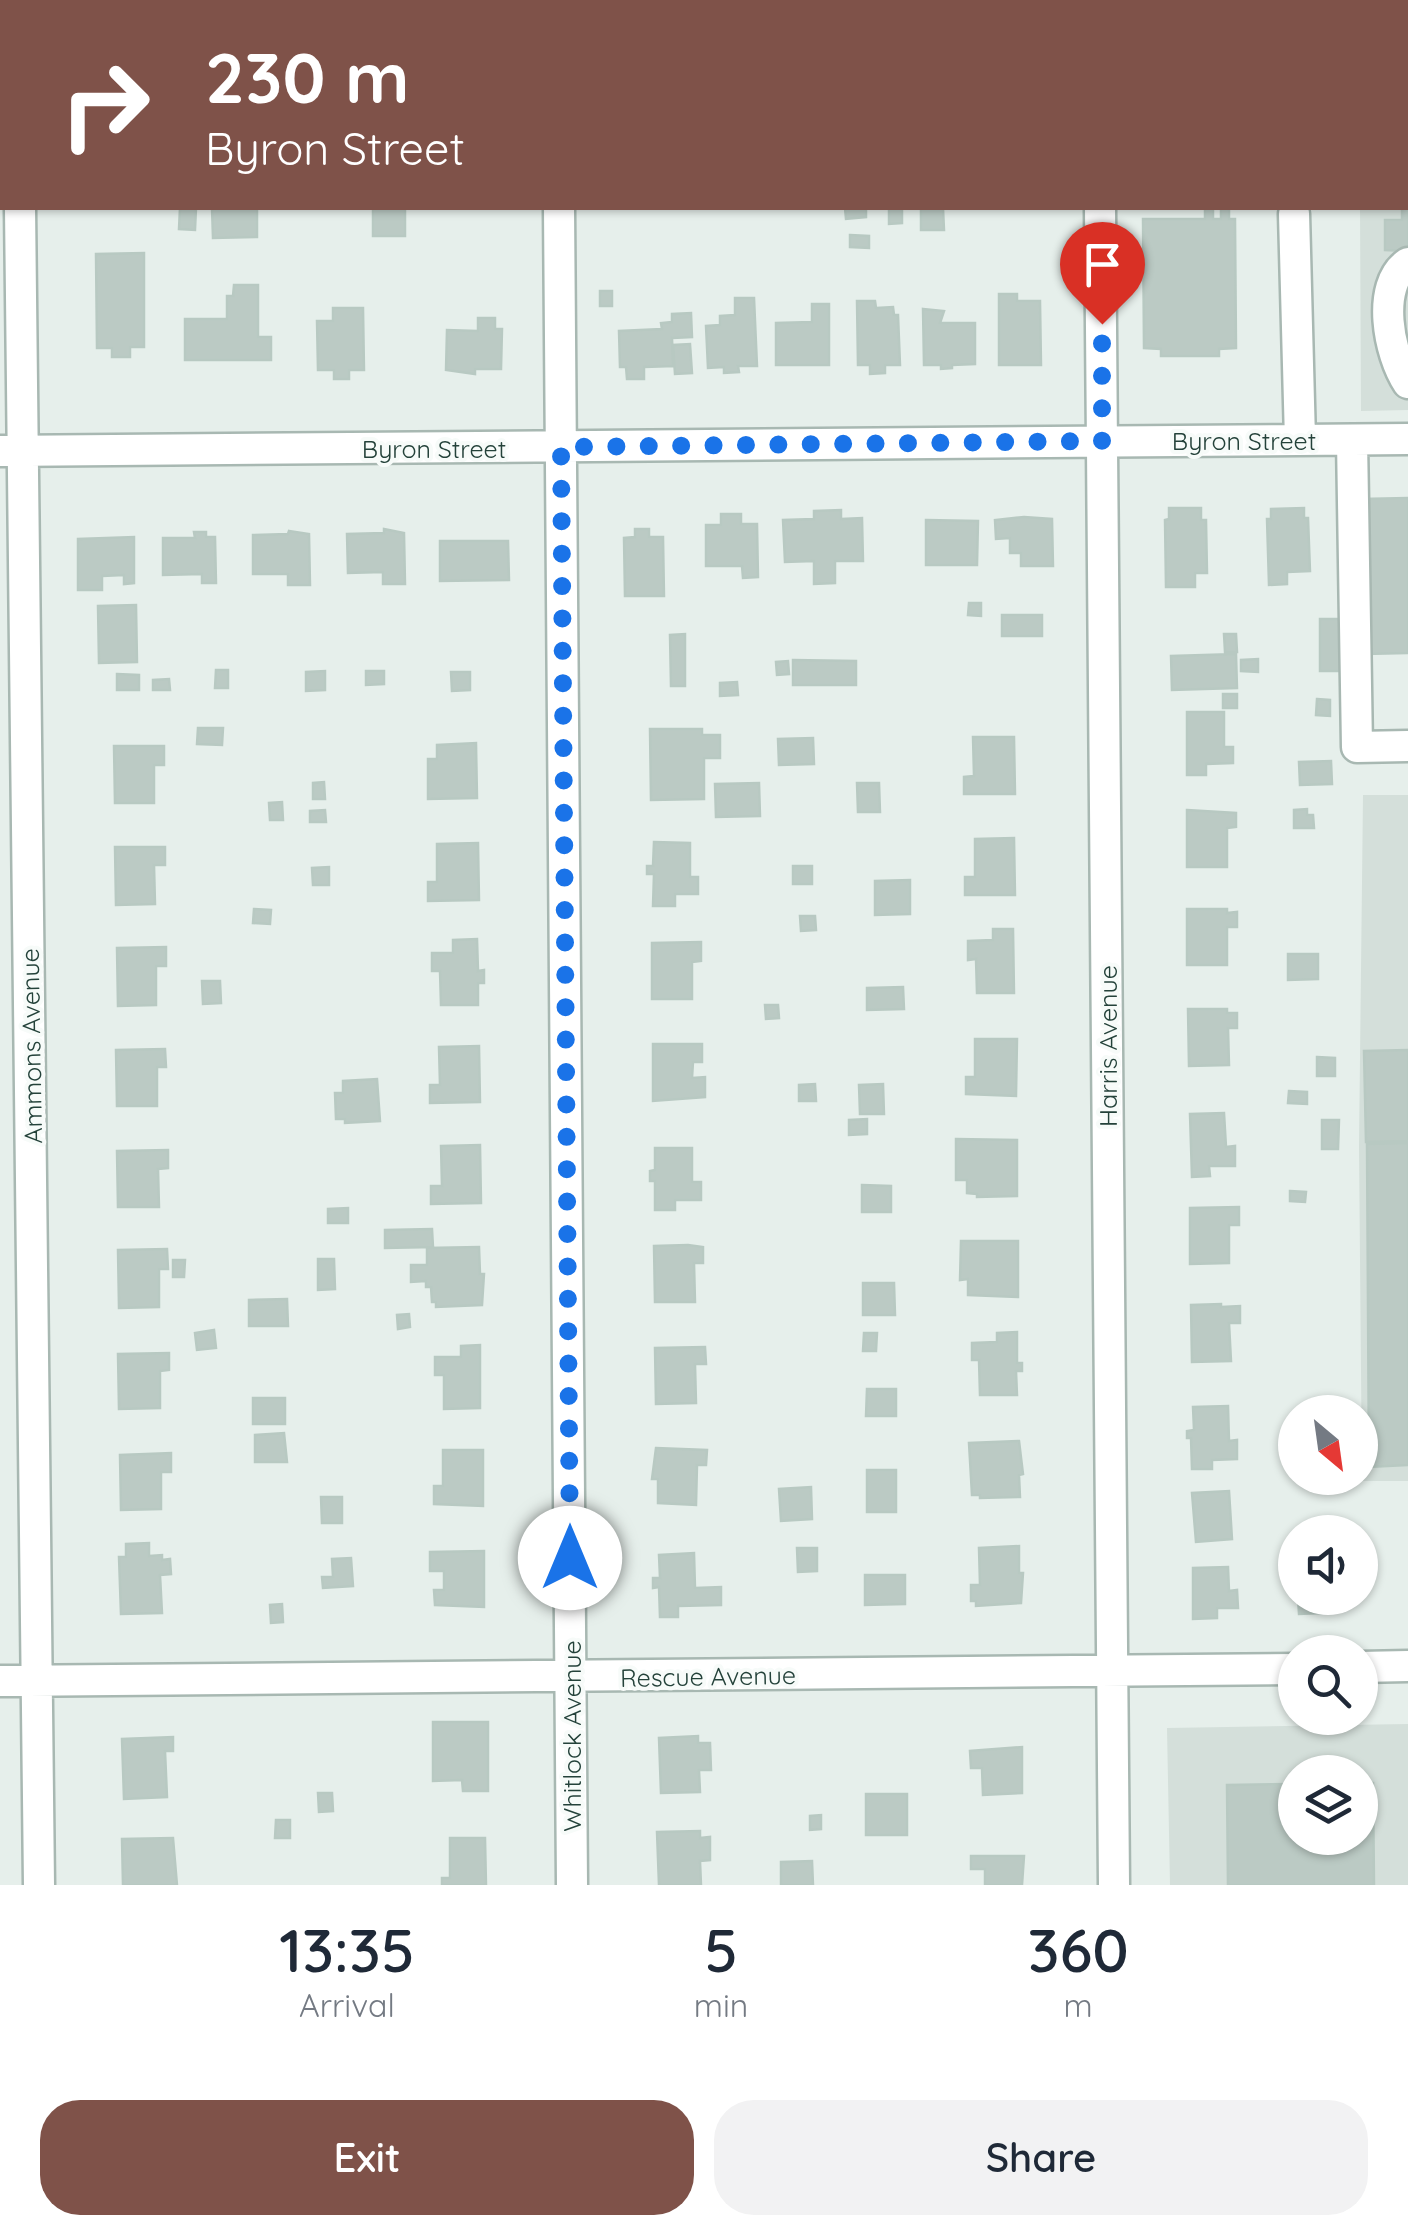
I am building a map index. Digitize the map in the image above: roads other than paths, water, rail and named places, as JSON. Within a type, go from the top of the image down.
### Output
[{"type":"street","name":"Ammons Avenue","points":[[20,210],[13,451],[39,1885]]},
{"type":"street","name":"Whitlock Avenue","points":[[559,210],[572,1885]]},
{"type":"street","name":"Harris Avenue","points":[[1100,210],[1114,1885]]},
{"type":"street","points":[[1294,214],[1300,440]]},
{"type":"street","points":[[1408,263],[1394,278],[1389,296],[1392,351],[1408,383],[1408,402]]},
{"type":"street","points":[[1352,440],[1357,747],[1408,746]]},
{"type":"street","name":"Byron Street","points":[[13,451],[1408,440]]},
{"type":"street","points":[[1378,1667],[1408,1666]]},
{"type":"street","name":"Rescue Avenue","points":[[0,1681],[1278,1669]]}]
